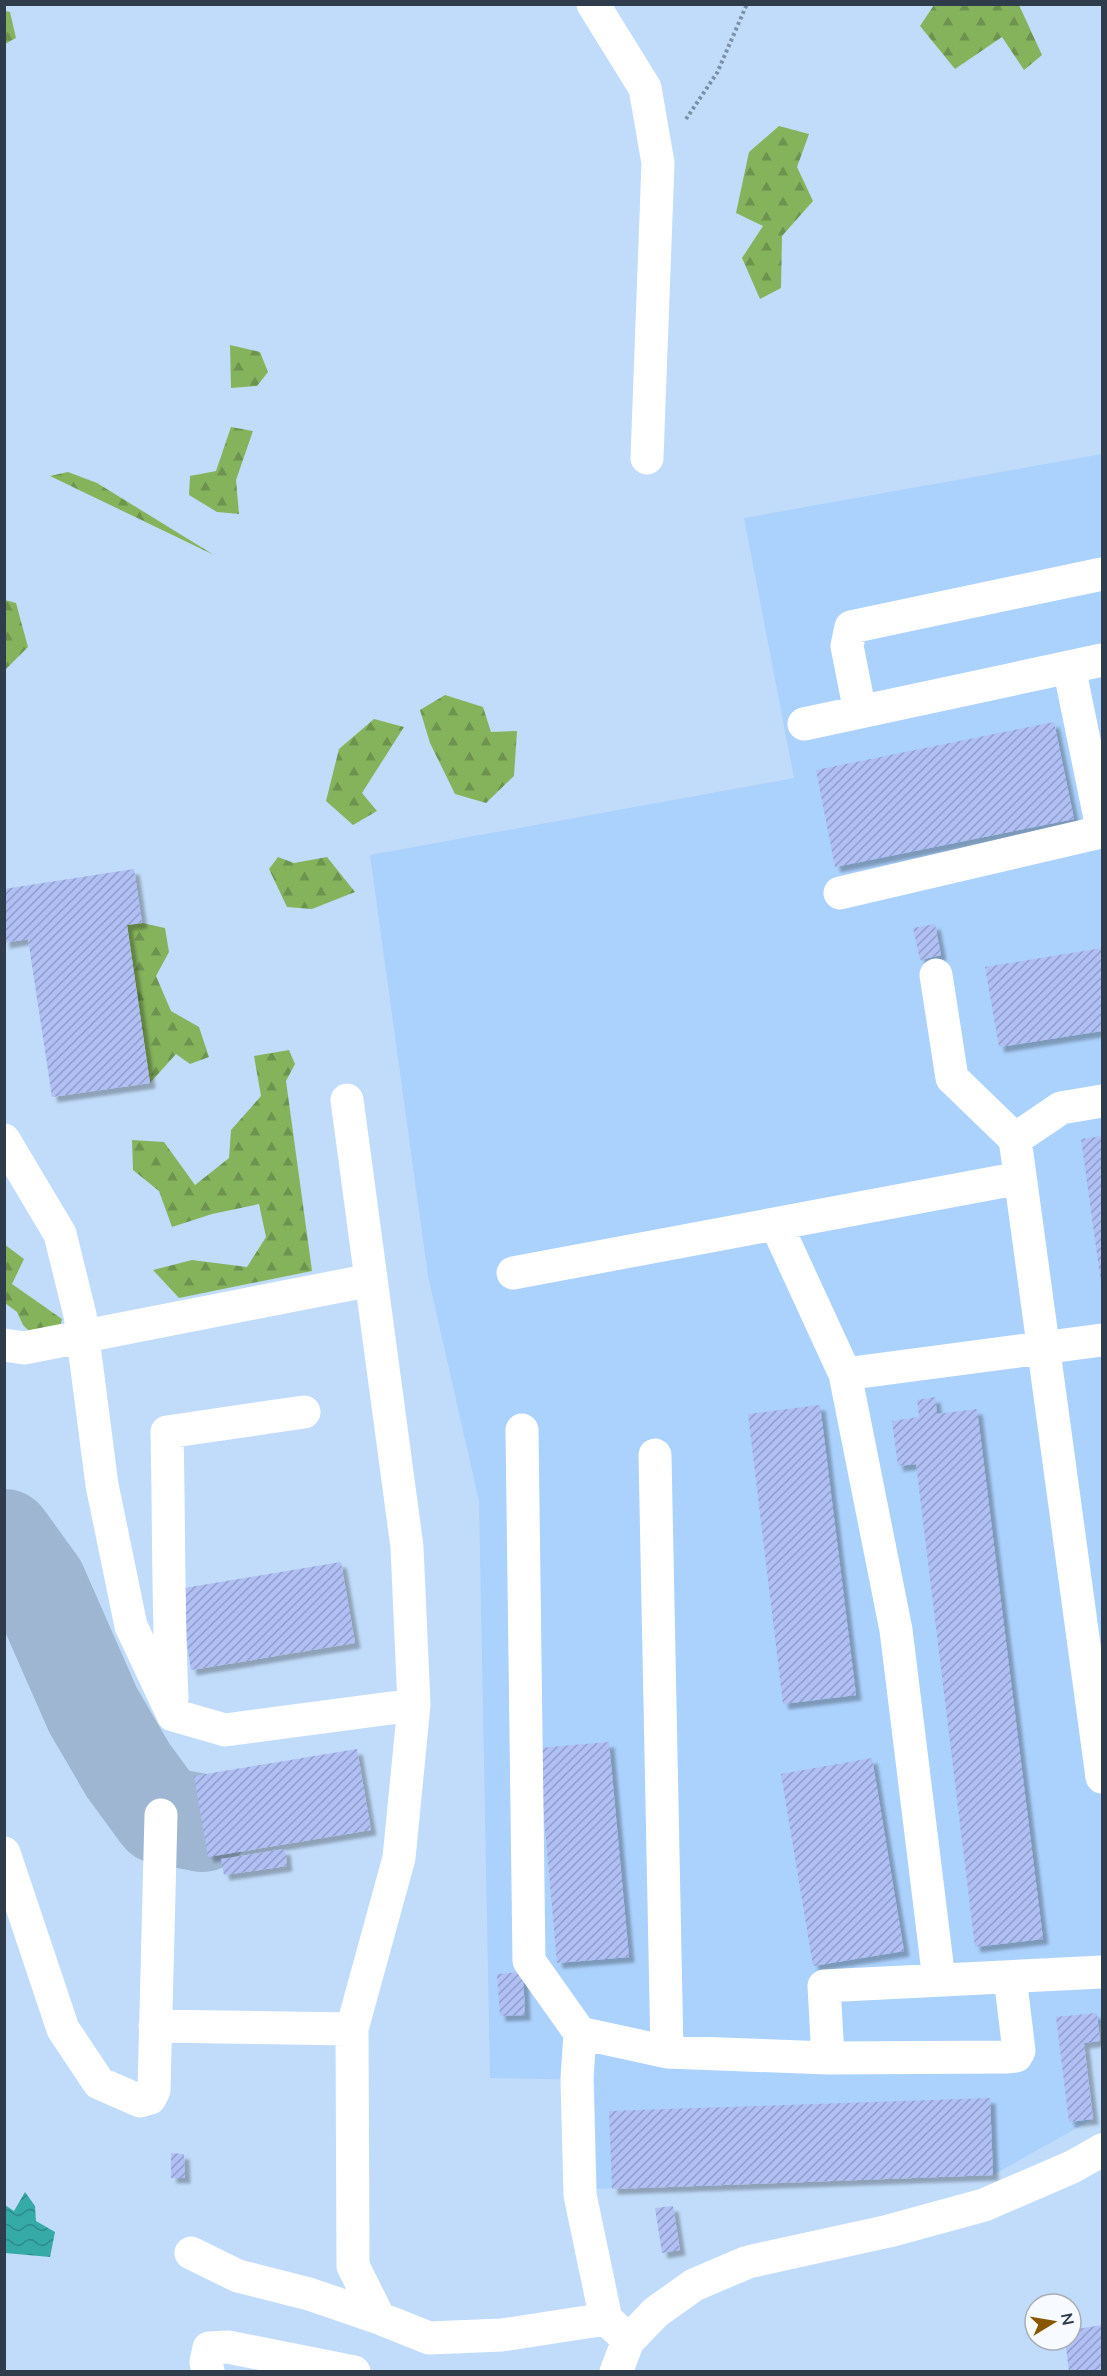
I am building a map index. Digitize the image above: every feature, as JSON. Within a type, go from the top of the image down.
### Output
[{"type":"street","points":[[593,4],[645,88],[658,163],[647,458]]},
{"type":"street","points":[[860,712],[848,646],[850,627],[1102,574]]},
{"type":"street","points":[[804,724],[1102,660]]},
{"type":"street","points":[[840,893],[1101,832],[1069,667]]},
{"type":"street","points":[[936,975],[952,1078],[1015,1139],[1102,1777]]},
{"type":"street","points":[[347,1100],[407,1547],[414,1705],[399,1858],[352,2029],[353,2266],[380,2318]]},
{"type":"street","points":[[1015,1139],[1061,1108],[1102,1101]]},
{"type":"street","points":[[4,1140],[60,1234],[80,1315],[102,1485],[131,1626],[173,1715],[225,1730],[414,1705]]},
{"type":"street","points":[[513,1273],[1020,1178]]},
{"type":"street","points":[[776,1224],[845,1374],[896,1630],[939,1980]]},
{"type":"street","points":[[4,1345],[24,1348],[371,1280]]},
{"type":"street","points":[[845,1374],[1102,1340]]},
{"type":"street","points":[[173,1715],[169,1635],[167,1432],[304,1412]]},
{"type":"street","points":[[522,1430],[529,1960],[580,2033],[577,2079],[580,2195],[617,2330],[616,2372]]},
{"type":"street","points":[[655,1455],[667,2052]]},
{"type":"street","points":[[4,1853],[63,2029],[99,2083],[140,2101],[150,2098],[154,2090],[161,1815]]},
{"type":"street","points":[[828,2058],[824,1986],[1102,1972]]},
{"type":"street","points":[[580,2033],[667,2052],[828,2058],[1016,2056],[1019,2050],[1010,1977]]},
{"type":"street","points":[[155,2026],[352,2029]]},
{"type":"street","points":[[191,2253],[238,2276],[309,2294],[380,2318],[429,2338],[617,2330],[656,2312],[693,2285],[748,2262],[889,2231],[984,2205],[1072,2167],[1102,2150]]},
{"type":"street","points":[[208,2372],[206,2362],[209,2348],[228,2347],[354,2372]]},
{"type":"path","points":[[658,163],[717,73],[747,4]]},
{"type":"shaded area","points":[[1102,454],[1102,2026],[1099,2027],[1100,2041],[1084,2044],[1093,2119],[993,2175],[597,2189],[594,2080],[490,2078],[479,1501],[428,1276],[370,855],[794,778],[744,518]]},
{"type":"green space","points":[[934,5],[1019,5],[1042,55],[1024,70],[1002,37],[955,69],[920,26]]},
{"type":"green space","points":[[5,11],[10,12],[16,38],[5,44]]},
{"type":"green space","points":[[779,126],[809,134],[797,167],[813,201],[782,236],[781,288],[760,299],[742,258],[763,226],[736,213],[749,152]]},
{"type":"green space","points":[[230,345],[260,352],[268,372],[257,386],[231,388]]},
{"type":"green space","points":[[231,427],[253,431],[236,480],[239,514],[217,512],[189,495],[190,476],[216,471]]},
{"type":"green space","points":[[68,472],[97,483],[214,555],[50,476]]},
{"type":"green space","points":[[5,600],[16,603],[28,647],[6,669]]},
{"type":"green space","points":[[445,695],[483,707],[491,732],[517,731],[514,776],[486,803],[455,794],[430,743],[420,710]]},
{"type":"green space","points":[[374,719],[404,727],[362,793],[377,811],[353,825],[326,801],[339,749]]},
{"type":"green space","points":[[278,857],[294,863],[327,857],[355,892],[312,909],[287,907],[269,869]]},
{"type":"green space","points":[[142,923],[165,928],[169,952],[156,976],[171,1011],[199,1027],[209,1057],[190,1064],[176,1054],[150,1083],[127,925]]},
{"type":"green space","points":[[289,1050],[295,1064],[286,1081],[312,1271],[179,1298],[153,1270],[192,1260],[247,1267],[266,1237],[259,1204],[212,1214],[172,1227],[159,1191],[133,1170],[132,1140],[164,1142],[195,1185],[229,1158],[231,1130],[261,1096],[254,1056]]},
{"type":"green space","points":[[4,1244],[24,1259],[12,1284],[62,1319],[57,1341],[45,1347],[23,1325],[17,1312],[5,1303]]},
{"type":"water","points":[[25,2192],[35,2206],[36,2221],[55,2232],[50,2257],[5,2253],[5,2205],[14,2211]]},
{"type":"building","points":[[1054,722],[1074,819],[835,867],[816,770]]},
{"type":"building","points":[[134,869],[142,923],[127,925],[150,1083],[52,1097],[28,939],[4,943],[4,889]]},
{"type":"building","points":[[935,924],[941,955],[920,960],[913,928]]},
{"type":"building","points":[[1102,948],[1102,1031],[999,1047],[985,967]]},
{"type":"building","points":[[1102,1136],[1102,1283],[1101,1283],[1081,1139]]},
{"type":"building","points":[[935,1397],[937,1414],[977,1409],[1043,1939],[975,1947],[916,1464],[898,1466],[892,1421],[919,1417],[917,1400]]},
{"type":"building","points":[[820,1405],[856,1695],[783,1704],[748,1414]]},
{"type":"building","points":[[341,1562],[355,1643],[191,1670],[178,1589]]},
{"type":"building","points":[[609,1742],[629,1957],[557,1963],[538,1748]]},
{"type":"building","points":[[357,1749],[371,1830],[208,1857],[194,1776]]},
{"type":"building","points":[[872,1758],[904,1951],[813,1966],[781,1774]]},
{"type":"building","points":[[285,1849],[287,1866],[224,1875],[221,1859]]},
{"type":"building","points":[[523,1972],[525,2015],[500,2016],[497,1974]]},
{"type":"building","points":[[1097,2013],[1100,2041],[1084,2043],[1093,2119],[1069,2122],[1056,2017]]},
{"type":"building","points":[[990,2098],[993,2175],[612,2189],[609,2111]]},
{"type":"building","points":[[171,2153],[184,2154],[185,2178],[171,2178]]},
{"type":"building","points":[[673,2206],[680,2250],[662,2253],[655,2208]]},
{"type":"building","points":[[1102,2325],[1102,2372],[1069,2372],[1066,2352],[1083,2352],[1083,2328]]},
{"type":"taxiway","points":[[4,1538],[38,1585],[93,1710],[128,1770],[161,1815],[202,1823]]}]
